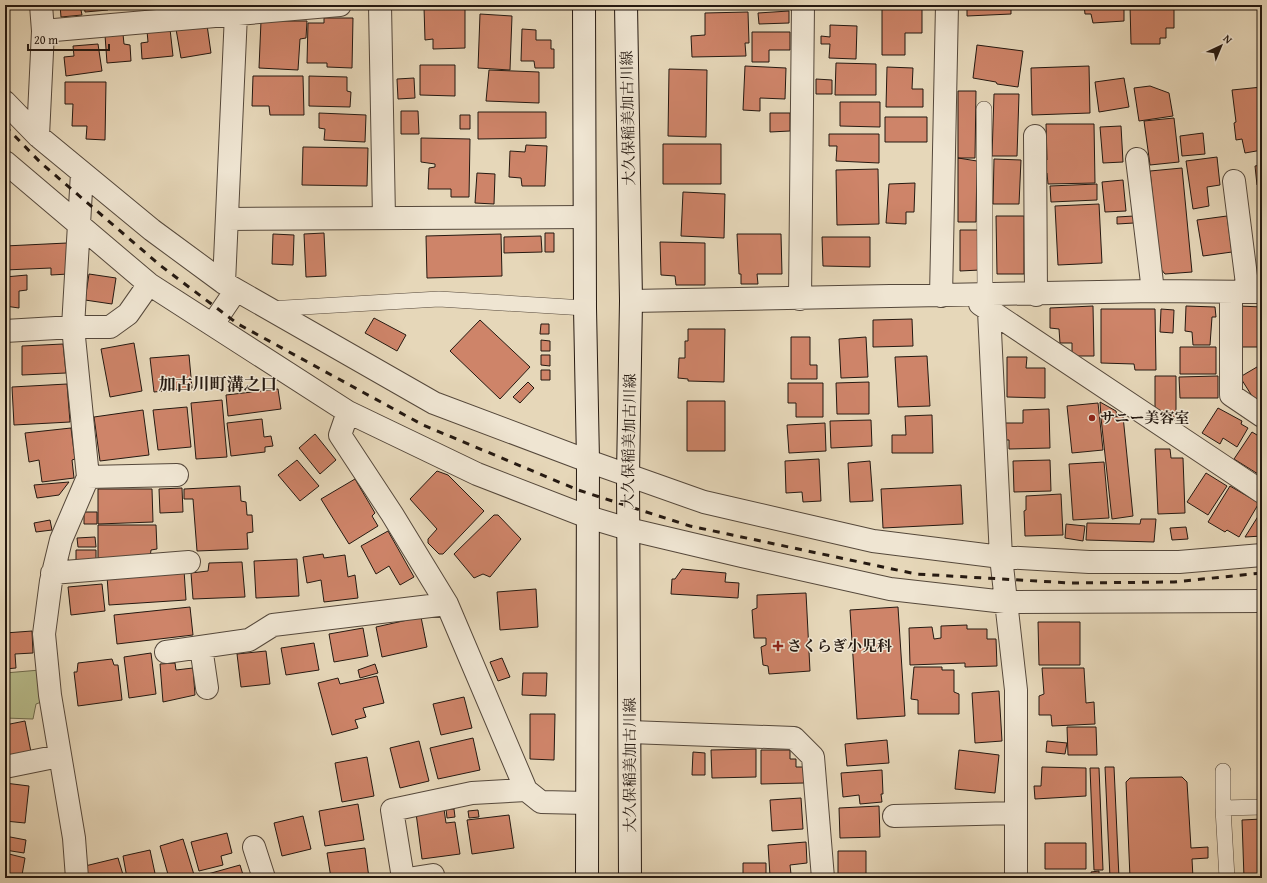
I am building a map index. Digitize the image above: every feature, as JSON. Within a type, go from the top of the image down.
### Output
[{"type":"street","points":[[38,136],[43,31],[42,5]]},
{"type":"street","points":[[43,31],[340,5]]},
{"type":"street","points":[[380,5],[384,218]]},
{"type":"street","points":[[584,5],[584,217],[588,461],[587,878]]},
{"type":"street","name":"大久保稲美加古川線","points":[[626,5],[630,301],[628,474],[630,878]]},
{"type":"street","points":[[800,299],[803,5]]},
{"type":"street","points":[[941,296],[947,5]]},
{"type":"street","points":[[213,324],[230,286],[227,219],[236,14]]},
{"type":"street","points":[[5,102],[38,136],[82,173],[152,230],[230,286],[434,404],[588,461],[704,502],[873,541],[1001,557],[1089,562],[1179,562],[1262,554]]},
{"type":"street","points":[[1035,136],[1036,295]]},
{"type":"street","points":[[1136,159],[1153,291]]},
{"type":"street","points":[[5,162],[149,284],[348,412],[477,474],[588,517],[628,529],[890,589],[1005,602],[1262,602]]},
{"type":"street","points":[[78,878],[74,838],[59,756],[50,694],[44,634],[52,573],[60,540],[88,477],[73,327],[82,173]]},
{"type":"street","points":[[1234,181],[1247,292],[1231,395],[1262,416]]},
{"type":"street","points":[[227,219],[584,217]]},
{"type":"street","points":[[5,331],[73,327],[110,327],[128,314],[149,284]]},
{"type":"street","points":[[630,301],[941,296],[981,301],[1036,295],[1153,291],[1247,292]]},
{"type":"street","points":[[981,301],[1262,492]]},
{"type":"street","points":[[981,301],[1005,602],[1016,690],[1016,878]]},
{"type":"street","points":[[348,412],[340,435],[392,514],[447,604],[526,790],[541,802],[587,802]]},
{"type":"street","points":[[88,477],[178,475]]},
{"type":"street","points":[[52,573],[189,562]]},
{"type":"street","points":[[166,652],[249,640],[273,625],[447,604]]},
{"type":"street","points":[[201,647],[207,688]]},
{"type":"street","points":[[630,732],[794,738],[813,756],[823,878]]},
{"type":"street","points":[[5,767],[59,756]]},
{"type":"street","points":[[403,878],[392,810],[472,793],[526,790]]},
{"type":"street","points":[[894,816],[1016,813]]},
{"type":"street","points":[[254,847],[264,878]]},
{"type":"lane","points":[[981,301],[984,109]]},
{"type":"lane","points":[[268,309],[439,299],[585,308]]},
{"type":"lane","points":[[1223,771],[1223,808],[1227,878]]},
{"type":"lane","points":[[1223,808],[1262,807]]},
{"type":"green space","points":[[40,670],[44,701],[36,704],[33,719],[5,718],[5,673]]},
{"type":"building","points":[[60,5],[80,5],[82,15],[61,17]]},
{"type":"building","points":[[84,5],[107,5],[108,10],[85,12]]},
{"type":"building","points":[[433,5],[465,5],[465,48],[433,49],[433,39],[425,40],[424,7],[433,7]]},
{"type":"building","points":[[967,5],[1011,5],[1011,14],[967,16]]},
{"type":"building","points":[[1084,5],[1124,5],[1124,21],[1093,23],[1091,14],[1085,14]]},
{"type":"building","points":[[1130,5],[1174,5],[1174,28],[1166,28],[1166,38],[1160,38],[1160,44],[1131,44]]},
{"type":"building","points":[[882,7],[922,7],[922,33],[905,33],[905,55],[882,55]]},
{"type":"building","points":[[789,11],[789,23],[759,24],[758,13]]},
{"type":"building","points":[[748,12],[749,43],[745,43],[746,56],[692,57],[691,36],[705,35],[705,13]]},
{"type":"building","points":[[480,14],[512,16],[510,70],[478,68]]},
{"type":"building","points":[[324,18],[353,18],[352,68],[327,67],[327,63],[307,63],[308,23],[324,23]]},
{"type":"building","points":[[261,21],[307,21],[306,38],[300,39],[298,70],[259,68]]},
{"type":"building","points":[[207,25],[211,53],[181,58],[176,29]]},
{"type":"building","points":[[830,25],[857,26],[856,59],[829,58],[830,44],[821,44],[821,36],[830,37]]},
{"type":"building","points":[[170,29],[173,56],[142,59],[141,43],[148,42],[147,31]]},
{"type":"building","points":[[522,29],[536,30],[536,40],[551,40],[551,49],[554,49],[554,68],[535,68],[534,61],[521,61]]},
{"type":"building","points":[[752,32],[790,32],[790,50],[769,50],[769,62],[752,62]]},
{"type":"building","points":[[123,34],[124,44],[130,45],[131,61],[107,63],[105,35]]},
{"type":"building","points":[[98,44],[102,71],[66,76],[64,57],[74,56],[73,46]]},
{"type":"building","points":[[977,45],[1023,51],[1018,87],[973,78]]},
{"type":"building","points":[[836,63],[876,64],[876,95],[835,95]]},
{"type":"building","points":[[420,65],[455,65],[455,96],[420,95]]},
{"type":"building","points":[[745,66],[786,68],[785,99],[760,98],[760,111],[743,110]]},
{"type":"building","points":[[1089,66],[1090,113],[1032,115],[1031,68]]},
{"type":"building","points":[[887,67],[913,68],[912,89],[923,89],[923,107],[886,107]]},
{"type":"building","points":[[669,69],[707,70],[706,137],[668,136]]},
{"type":"building","points":[[489,70],[539,72],[539,103],[486,101]]},
{"type":"building","points":[[253,76],[303,76],[304,115],[270,115],[269,106],[252,106]]},
{"type":"building","points":[[309,76],[347,77],[347,91],[351,92],[350,107],[309,106]]},
{"type":"building","points":[[414,78],[415,98],[398,99],[397,79]]},
{"type":"building","points":[[1124,78],[1129,107],[1099,112],[1095,82]]},
{"type":"building","points":[[816,79],[832,80],[832,94],[816,94]]},
{"type":"building","points":[[65,82],[106,82],[105,140],[86,139],[87,126],[72,126],[73,104],[65,104]]},
{"type":"building","points":[[1150,86],[1169,93],[1173,116],[1139,121],[1134,88]]},
{"type":"building","points":[[1262,87],[1262,150],[1245,153],[1242,139],[1236,140],[1234,123],[1236,122],[1232,90]]},
{"type":"building","points":[[958,91],[976,91],[975,158],[958,158]]},
{"type":"building","points":[[994,94],[1019,94],[1017,156],[992,156]]},
{"type":"building","points":[[840,102],[880,102],[880,127],[840,126]]},
{"type":"building","points":[[401,111],[418,111],[419,134],[401,134]]},
{"type":"building","points":[[478,112],[546,112],[546,138],[478,139]]},
{"type":"building","points":[[319,113],[366,115],[365,142],[324,140],[325,129],[319,128]]},
{"type":"building","points":[[770,113],[790,113],[790,131],[770,132]]},
{"type":"building","points":[[460,115],[470,115],[470,129],[460,129]]},
{"type":"building","points":[[885,117],[927,117],[927,142],[885,142]]},
{"type":"building","points":[[1174,118],[1179,162],[1150,165],[1144,121]]},
{"type":"building","points":[[1046,124],[1094,124],[1095,183],[1048,184],[1047,173],[1044,173],[1044,160],[1047,160]]},
{"type":"building","points":[[1121,126],[1123,162],[1103,163],[1100,127]]},
{"type":"building","points":[[1203,133],[1205,154],[1182,156],[1180,136]]},
{"type":"building","points":[[829,134],[879,134],[879,163],[836,161],[837,146],[829,146]]},
{"type":"building","points":[[421,138],[470,139],[469,197],[451,197],[451,189],[428,189],[429,168],[435,167],[435,164],[421,162]]},
{"type":"building","points":[[663,144],[721,144],[721,184],[663,184]]},
{"type":"building","points":[[526,145],[547,146],[545,186],[522,186],[521,178],[509,177],[510,151],[525,152]]},
{"type":"building","points":[[303,147],[368,148],[367,186],[302,185]]},
{"type":"building","points":[[1217,157],[1220,185],[1207,187],[1209,206],[1193,209],[1186,161]]},
{"type":"building","points":[[958,158],[977,161],[976,222],[958,222]]},
{"type":"building","points":[[994,159],[1021,160],[1019,204],[993,204]]},
{"type":"building","points":[[1261,165],[1262,184],[1257,185],[1255,166]]},
{"type":"building","points":[[1182,168],[1192,272],[1165,274],[1160,268],[1150,171]]},
{"type":"building","points":[[878,169],[879,224],[837,225],[836,170]]},
{"type":"building","points":[[477,173],[495,174],[494,204],[475,203]]},
{"type":"building","points":[[1123,180],[1126,211],[1105,212],[1102,182]]},
{"type":"building","points":[[915,183],[914,212],[906,212],[906,224],[886,223],[889,184]]},
{"type":"building","points":[[1097,184],[1097,200],[1051,202],[1050,186]]},
{"type":"building","points":[[683,192],[725,194],[724,238],[681,236]]},
{"type":"building","points":[[1099,204],[1102,263],[1058,265],[1055,206]]},
{"type":"building","points":[[996,216],[1024,216],[1024,274],[997,274]]},
{"type":"building","points":[[1134,216],[1134,223],[1117,224],[1117,217]]},
{"type":"building","points":[[1227,216],[1232,252],[1203,256],[1197,220]]},
{"type":"building","points":[[960,230],[980,230],[980,270],[960,271]]},
{"type":"building","points":[[324,233],[326,276],[306,277],[304,234]]},
{"type":"building","points":[[545,233],[554,233],[554,252],[545,252]]},
{"type":"building","points":[[273,234],[294,235],[293,265],[272,264]]},
{"type":"building","points":[[501,234],[502,276],[427,278],[426,236]]},
{"type":"building","points":[[737,234],[781,234],[782,274],[757,274],[758,284],[741,284]]},
{"type":"building","points":[[541,236],[542,252],[504,253],[504,237]]},
{"type":"building","points":[[822,237],[870,237],[870,267],[823,266]]},
{"type":"building","points":[[660,242],[705,243],[705,285],[676,285],[675,276],[661,275]]},
{"type":"building","points":[[67,243],[68,274],[51,275],[51,268],[5,270],[5,246]]},
{"type":"building","points":[[89,274],[116,278],[112,304],[85,300]]},
{"type":"building","points":[[27,275],[27,290],[19,291],[19,308],[5,306],[5,277]]},
{"type":"building","points":[[1093,306],[1094,356],[1072,356],[1072,343],[1060,343],[1059,329],[1050,328],[1050,308]]},
{"type":"building","points":[[1186,306],[1215,307],[1216,317],[1212,317],[1210,345],[1193,345],[1192,332],[1185,331]]},
{"type":"building","points":[[1239,306],[1262,307],[1260,347],[1242,347]]},
{"type":"building","points":[[1101,309],[1155,309],[1156,370],[1135,370],[1134,364],[1101,363]]},
{"type":"building","points":[[1161,309],[1174,310],[1173,333],[1160,332]]},
{"type":"building","points":[[374,318],[406,335],[397,351],[365,333]]},
{"type":"building","points":[[912,319],[913,346],[873,347],[873,320]]},
{"type":"building","points":[[480,320],[530,367],[500,399],[450,351]]},
{"type":"building","points":[[541,324],[549,324],[549,334],[540,334]]},
{"type":"building","points":[[688,329],[725,329],[724,382],[688,381],[688,379],[678,378],[679,358],[685,358],[685,341],[688,341]]},
{"type":"building","points":[[791,337],[810,337],[810,365],[817,365],[817,379],[791,379]]},
{"type":"building","points":[[866,337],[868,377],[841,378],[839,339]]},
{"type":"building","points":[[541,340],[550,341],[550,351],[541,351]]},
{"type":"building","points":[[134,343],[142,391],[110,397],[101,349]]},
{"type":"building","points":[[63,344],[66,373],[22,375],[22,346]]},
{"type":"building","points":[[1180,347],[1216,347],[1216,374],[1180,374]]},
{"type":"building","points":[[189,355],[192,388],[154,392],[150,358]]},
{"type":"building","points":[[541,355],[550,355],[550,366],[541,365]]},
{"type":"building","points":[[927,356],[930,406],[898,407],[895,357]]},
{"type":"building","points":[[1007,357],[1027,357],[1026,368],[1045,368],[1045,398],[1007,397]]},
{"type":"building","points":[[1262,364],[1262,402],[1257,404],[1240,377]]},
{"type":"building","points":[[541,370],[550,370],[550,380],[541,380]]},
{"type":"building","points":[[1155,376],[1176,376],[1176,418],[1155,408]]},
{"type":"building","points":[[1218,376],[1218,398],[1180,398],[1179,377]]},
{"type":"building","points":[[528,382],[534,388],[520,403],[513,397]]},
{"type":"building","points":[[869,382],[869,414],[837,414],[836,383]]},
{"type":"building","points":[[788,383],[823,383],[823,417],[796,417],[796,403],[788,403]]},
{"type":"building","points":[[67,384],[70,422],[14,425],[12,387]]},
{"type":"building","points":[[278,389],[281,409],[228,416],[226,395]]},
{"type":"building","points":[[222,400],[227,457],[196,459],[191,403]]},
{"type":"building","points":[[687,401],[725,401],[725,451],[687,451]]},
{"type":"building","points":[[1100,402],[1116,411],[1117,415],[1101,417]]},
{"type":"building","points":[[1098,403],[1103,450],[1072,453],[1067,406]]},
{"type":"building","points":[[187,407],[191,447],[158,450],[153,410]]},
{"type":"building","points":[[1218,408],[1242,421],[1241,424],[1248,428],[1237,447],[1223,438],[1220,444],[1202,433]]},
{"type":"building","points":[[1049,409],[1050,448],[1009,449],[1009,440],[1004,440],[1004,423],[1023,423],[1023,410]]},
{"type":"building","points":[[143,410],[149,455],[100,461],[94,417]]},
{"type":"building","points":[[932,415],[933,453],[892,453],[892,435],[906,435],[905,416]]},
{"type":"building","points":[[1123,416],[1133,516],[1112,519],[1101,418]]},
{"type":"building","points":[[262,419],[264,437],[271,436],[273,446],[265,447],[265,452],[231,456],[227,423]]},
{"type":"building","points":[[871,420],[872,446],[831,448],[830,421]]},
{"type":"building","points":[[825,423],[826,451],[789,453],[787,425]]},
{"type":"building","points":[[71,428],[75,459],[72,460],[74,478],[42,482],[39,460],[29,462],[25,433]]},
{"type":"building","points":[[1252,432],[1262,438],[1262,467],[1258,474],[1234,459]]},
{"type":"building","points":[[315,434],[336,460],[320,474],[299,448]]},
{"type":"building","points":[[1155,449],[1170,449],[1171,458],[1183,458],[1185,513],[1158,514]]},
{"type":"building","points":[[819,459],[821,501],[803,502],[802,492],[786,493],[785,461]]},
{"type":"building","points":[[297,460],[319,486],[300,501],[278,475]]},
{"type":"building","points":[[1050,460],[1051,491],[1014,492],[1013,461]]},
{"type":"building","points":[[870,461],[873,501],[850,502],[848,463]]},
{"type":"building","points":[[1104,462],[1109,518],[1073,520],[1069,464]]},
{"type":"building","points":[[437,471],[448,475],[484,511],[443,554],[439,554],[428,543],[428,539],[437,529],[410,499]]},
{"type":"building","points":[[1206,473],[1227,486],[1208,515],[1187,502]]},
{"type":"building","points":[[355,479],[375,513],[372,516],[378,526],[349,544],[321,499]]},
{"type":"building","points":[[69,482],[59,495],[37,498],[34,485]]},
{"type":"building","points":[[961,485],[963,524],[883,528],[881,489]]},
{"type":"building","points":[[240,486],[241,501],[246,502],[247,515],[252,515],[253,532],[247,533],[248,549],[197,551],[193,499],[184,499],[184,489]]},
{"type":"building","points":[[1230,486],[1259,503],[1239,537],[1227,530],[1225,532],[1208,522]]},
{"type":"building","points":[[182,488],[183,512],[160,513],[159,489]]},
{"type":"building","points":[[98,489],[152,489],[153,522],[98,524]]},
{"type":"building","points":[[1061,494],[1063,535],[1025,536],[1024,511],[1026,510],[1026,496]]},
{"type":"building","points":[[1262,510],[1262,536],[1245,537]]},
{"type":"building","points":[[84,512],[97,512],[97,524],[84,524]]},
{"type":"building","points":[[494,515],[498,515],[521,539],[490,577],[483,574],[474,578],[454,554]]},
{"type":"building","points":[[1141,519],[1156,519],[1154,542],[1086,540],[1087,523],[1140,524]]},
{"type":"building","points":[[50,520],[52,530],[36,532],[34,523]]},
{"type":"building","points":[[1066,524],[1085,526],[1083,541],[1065,538]]},
{"type":"building","points":[[98,525],[156,525],[157,549],[151,550],[150,558],[98,558]]},
{"type":"building","points":[[1186,527],[1188,539],[1172,540],[1170,528]]},
{"type":"building","points":[[388,531],[414,577],[400,585],[389,566],[376,574],[361,546]]},
{"type":"building","points":[[95,537],[96,547],[78,547],[77,538]]},
{"type":"building","points":[[76,550],[96,550],[96,561],[76,561]]},
{"type":"building","points":[[323,554],[324,558],[345,555],[348,577],[355,575],[358,598],[324,602],[321,580],[307,583],[303,557]]},
{"type":"building","points":[[297,559],[299,596],[256,598],[254,561]]},
{"type":"building","points":[[242,562],[245,597],[193,599],[191,573],[208,571],[209,563]]},
{"type":"building","points":[[682,569],[726,573],[725,582],[739,583],[738,598],[671,594],[672,579],[675,579]]},
{"type":"building","points":[[184,570],[186,600],[109,605],[107,576]]},
{"type":"building","points":[[102,584],[105,611],[71,615],[68,587]]},
{"type":"building","points":[[536,589],[538,627],[500,630],[497,592]]},
{"type":"building","points":[[806,593],[810,671],[769,674],[768,666],[763,665],[761,647],[766,645],[766,638],[754,638],[752,610],[757,608],[757,595]]},
{"type":"building","points":[[190,607],[193,635],[117,644],[114,615]]},
{"type":"building","points":[[898,607],[905,716],[857,719],[850,610]]},
{"type":"building","points":[[421,617],[427,647],[382,657],[376,627]]},
{"type":"building","points":[[1038,622],[1080,622],[1080,665],[1039,665]]},
{"type":"building","points":[[967,625],[967,629],[987,629],[987,639],[996,639],[997,666],[965,667],[965,663],[910,665],[909,628],[932,627],[934,639],[941,638],[941,626]]},
{"type":"building","points":[[363,628],[368,656],[334,662],[329,634]]},
{"type":"building","points":[[32,631],[33,653],[15,654],[16,668],[5,669],[5,633]]},
{"type":"building","points":[[314,643],[319,670],[286,675],[281,648]]},
{"type":"building","points":[[266,651],[270,684],[241,687],[237,654]]},
{"type":"building","points":[[151,653],[156,694],[129,698],[124,657]]},
{"type":"building","points":[[502,658],[510,677],[498,681],[490,662]]},
{"type":"building","points":[[112,659],[114,665],[118,665],[122,700],[78,706],[74,672],[77,672],[78,663]]},
{"type":"building","points":[[175,663],[176,670],[193,668],[195,695],[163,702],[160,664]]},
{"type":"building","points":[[375,664],[378,673],[360,678],[358,670]]},
{"type":"building","points":[[914,667],[942,667],[942,670],[954,670],[954,692],[959,694],[959,714],[918,714],[918,700],[911,699]]},
{"type":"building","points":[[1042,668],[1084,668],[1086,703],[1094,702],[1095,724],[1052,726],[1051,715],[1039,715],[1039,696],[1044,694]]},
{"type":"building","points":[[523,673],[547,673],[546,696],[522,695]]},
{"type":"building","points":[[377,676],[384,703],[363,708],[366,717],[355,720],[358,728],[332,735],[318,683],[338,678],[340,684]]},
{"type":"building","points":[[999,691],[1002,741],[975,743],[972,693]]},
{"type":"building","points":[[464,697],[472,728],[441,735],[433,704]]},
{"type":"building","points":[[530,714],[555,714],[554,760],[530,759]]},
{"type":"building","points":[[25,721],[31,752],[5,757],[5,725]]},
{"type":"building","points":[[1067,727],[1096,727],[1097,755],[1068,755]]},
{"type":"building","points":[[473,738],[480,770],[438,779],[430,748]]},
{"type":"building","points":[[887,740],[889,763],[847,766],[845,744]]},
{"type":"building","points":[[419,741],[429,781],[400,788],[390,748]]},
{"type":"building","points":[[1047,741],[1067,743],[1065,754],[1046,752]]},
{"type":"building","points":[[756,749],[756,777],[712,778],[711,750]]},
{"type":"building","points":[[761,750],[790,750],[790,759],[796,759],[796,767],[803,767],[804,783],[761,784]]},
{"type":"building","points":[[959,750],[999,755],[995,793],[955,789]]},
{"type":"building","points":[[693,752],[705,753],[705,775],[692,775]]},
{"type":"building","points":[[367,757],[374,796],[342,802],[335,763]]},
{"type":"building","points":[[1042,767],[1086,768],[1086,796],[1035,799],[1034,786],[1041,786]]},
{"type":"building","points":[[1105,767],[1114,767],[1119,878],[1110,878]]},
{"type":"building","points":[[1090,768],[1099,768],[1103,870],[1094,870]]},
{"type":"building","points":[[882,770],[882,802],[860,804],[859,795],[843,797],[841,773]]},
{"type":"building","points":[[1182,777],[1187,782],[1191,848],[1208,847],[1208,858],[1192,859],[1193,878],[1130,878],[1126,782],[1130,778]]},
{"type":"building","points":[[5,783],[29,786],[25,823],[5,821]]},
{"type":"building","points":[[801,798],[803,829],[772,831],[770,800]]},
{"type":"building","points":[[358,804],[364,840],[325,846],[319,811]]},
{"type":"building","points":[[879,806],[880,837],[840,838],[839,808]]},
{"type":"building","points":[[444,809],[446,823],[455,822],[460,854],[422,859],[416,813]]},
{"type":"building","points":[[446,809],[454,809],[455,817],[447,818]]},
{"type":"building","points":[[478,810],[479,817],[469,818],[468,811]]},
{"type":"building","points":[[509,815],[514,848],[472,854],[467,820]]},
{"type":"building","points":[[303,816],[311,849],[282,856],[274,823]]},
{"type":"building","points":[[1262,819],[1262,878],[1244,878],[1242,820]]},
{"type":"building","points":[[227,833],[232,853],[221,856],[223,865],[199,871],[191,842]]},
{"type":"building","points":[[5,836],[26,840],[24,853],[5,850]]},
{"type":"building","points":[[183,839],[195,878],[169,878],[160,846]]},
{"type":"building","points":[[806,842],[807,863],[790,865],[791,874],[770,876],[768,845]]},
{"type":"building","points":[[1045,843],[1086,843],[1086,869],[1045,869]]},
{"type":"building","points":[[365,848],[369,878],[331,878],[327,853]]},
{"type":"building","points":[[150,850],[156,878],[127,878],[123,856]]},
{"type":"building","points":[[838,851],[866,851],[866,877],[838,878]]},
{"type":"building","points":[[5,853],[25,858],[22,875],[20,875],[19,878],[5,878]]},
{"type":"building","points":[[118,858],[124,878],[89,878],[85,866]]},
{"type":"building","points":[[743,863],[766,863],[766,878],[743,878]]},
{"type":"building","points":[[240,865],[244,878],[197,878],[197,877]]},
{"type":"building","points":[[1099,871],[1099,878],[1092,878],[1091,872]]},
{"type":"building","points":[[62,874],[62,878],[35,878]]},
{"type":"building","points":[[500,875],[500,878],[480,878],[480,877]]},
{"type":"railway","points":[[5,126],[41,163],[161,266],[238,324],[423,425],[578,490],[690,526],[916,574],[1071,583],[1174,582],[1262,573]]},
{"type":"place","name":"サニー美容室","points":[[1092,418]]},
{"type":"place","name":"さくらぎ小児科","points":[[778,646]]},
{"type":"district","name":"加古川町溝之口","points":[[218,384]]}]
